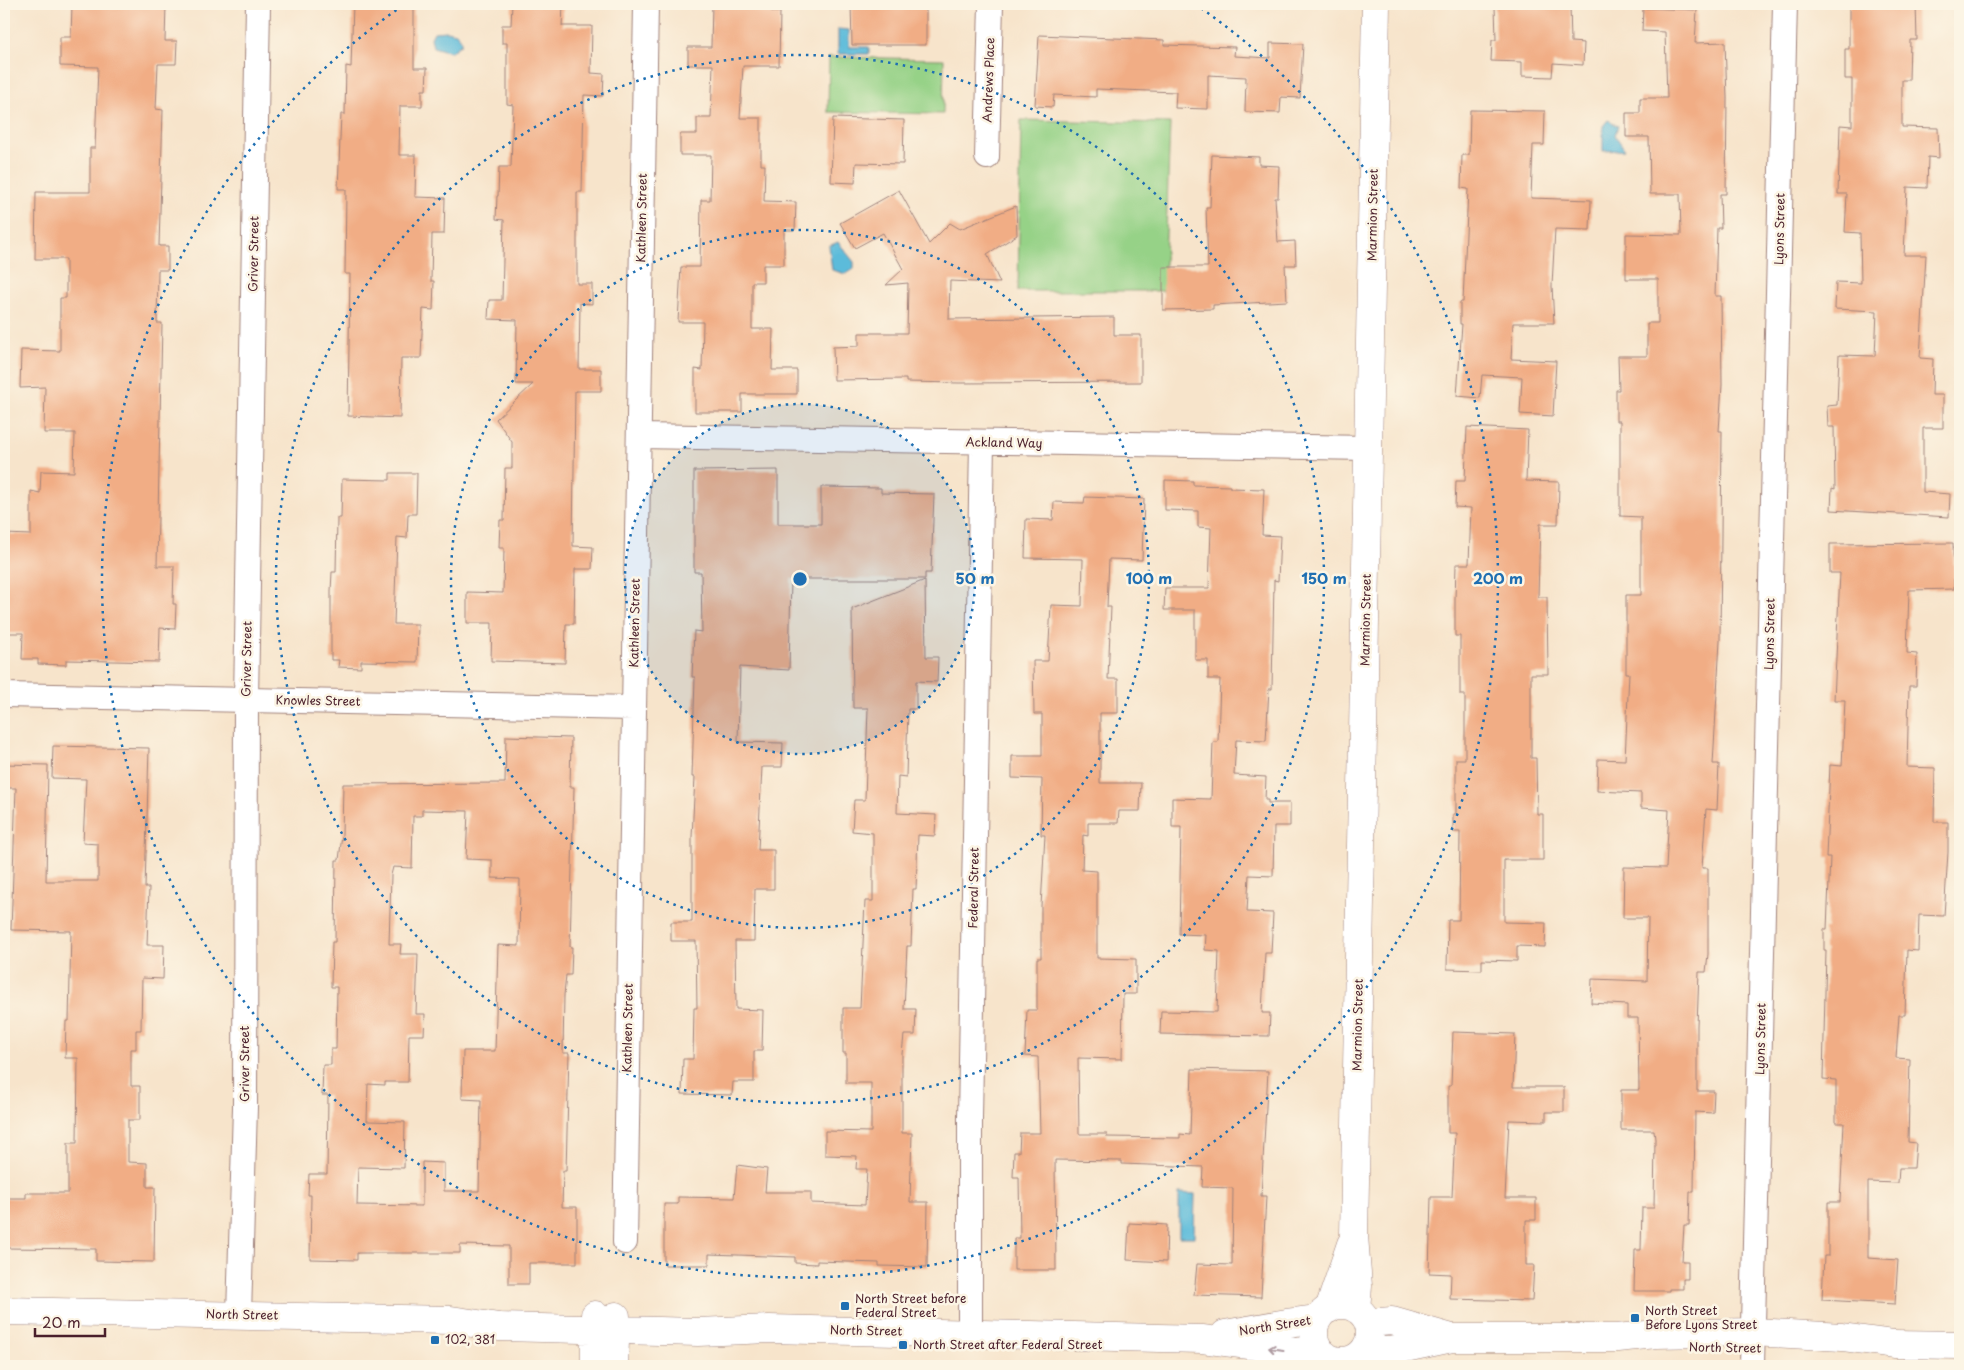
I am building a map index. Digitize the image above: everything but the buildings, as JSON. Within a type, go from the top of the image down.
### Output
[{"type":"street","name":"Griver Street","points":[[239,1315],[245,1097],[246,700],[258,4]]},
{"type":"street","name":"Kathleen Street","points":[[625,1242],[646,4]]},
{"type":"street","name":"Andrews Place","points":[[987,157],[990,4]]},
{"type":"street","name":"Marmion Street","points":[[1362,1316],[1354,1236],[1376,4]]},
{"type":"street","name":"Lyons Street","points":[[1759,1349],[1756,1264],[1785,4]]},
{"type":"street","name":"Ackland Way","points":[[638,436],[1369,448]]},
{"type":"street","name":"Federal Street","points":[[970,1332],[970,1118],[982,443]]},
{"type":"street","name":"Knowles Street","points":[[4,695],[633,708]]},
{"type":"street","name":"Marmion Street","points":[[1324,1314],[1354,1236]]},
{"type":"street","points":[[1338,1306],[1362,1316],[1371,1332],[1365,1350],[1351,1360],[1332,1359],[1325,1355],[1319,1349],[1314,1334],[1324,1314],[1338,1306]]},
{"type":"street","name":"North Street","points":[[4,1312],[450,1320],[499,1327],[702,1317],[769,1329],[970,1332],[1202,1339],[1325,1355]]},
{"type":"street","name":"North Street","points":[[1202,1339],[1324,1314]]},
{"type":"street","name":"North Street","points":[[1362,1316],[1392,1321],[1452,1338]]},
{"type":"street","points":[[594,1366],[605,1322]]},
{"type":"street","points":[[605,1322],[614,1366]]},
{"type":"street","name":"North Street","points":[[1365,1350],[1391,1351],[1452,1338],[1617,1338],[1660,1347],[1840,1351],[1894,1344],[1960,1345]]},
{"type":"green space","points":[[829,57],[944,59],[943,114],[828,112]]},
{"type":"green space","points":[[1021,120],[1170,123],[1164,291],[1018,291]]},
{"type":"green space","points":[[1290,1361],[1402,1363],[1402,1366],[1291,1366]]},
{"type":"water","points":[[838,29],[849,30],[849,47],[869,47],[869,54],[838,54]]},
{"type":"water","points":[[447,31],[456,33],[461,39],[461,44],[451,52],[433,47],[431,38],[434,32]]},
{"type":"water","points":[[1608,120],[1618,126],[1615,135],[1625,150],[1603,151],[1603,126]]},
{"type":"water","points":[[838,242],[854,262],[854,269],[846,274],[832,270],[829,246]]},
{"type":"water","points":[[1179,1193],[1195,1194],[1194,1237],[1179,1237]]},
{"type":"place","name":"North Street before Federal Street","points":[[845,1306]]},
{"type":"place","name":"North Street Before Lyons Street","points":[[1635,1318]]},
{"type":"place","name":"102, 381","points":[[435,1340]]},
{"type":"place","name":"North Street after Federal Street","points":[[903,1345]]}]
